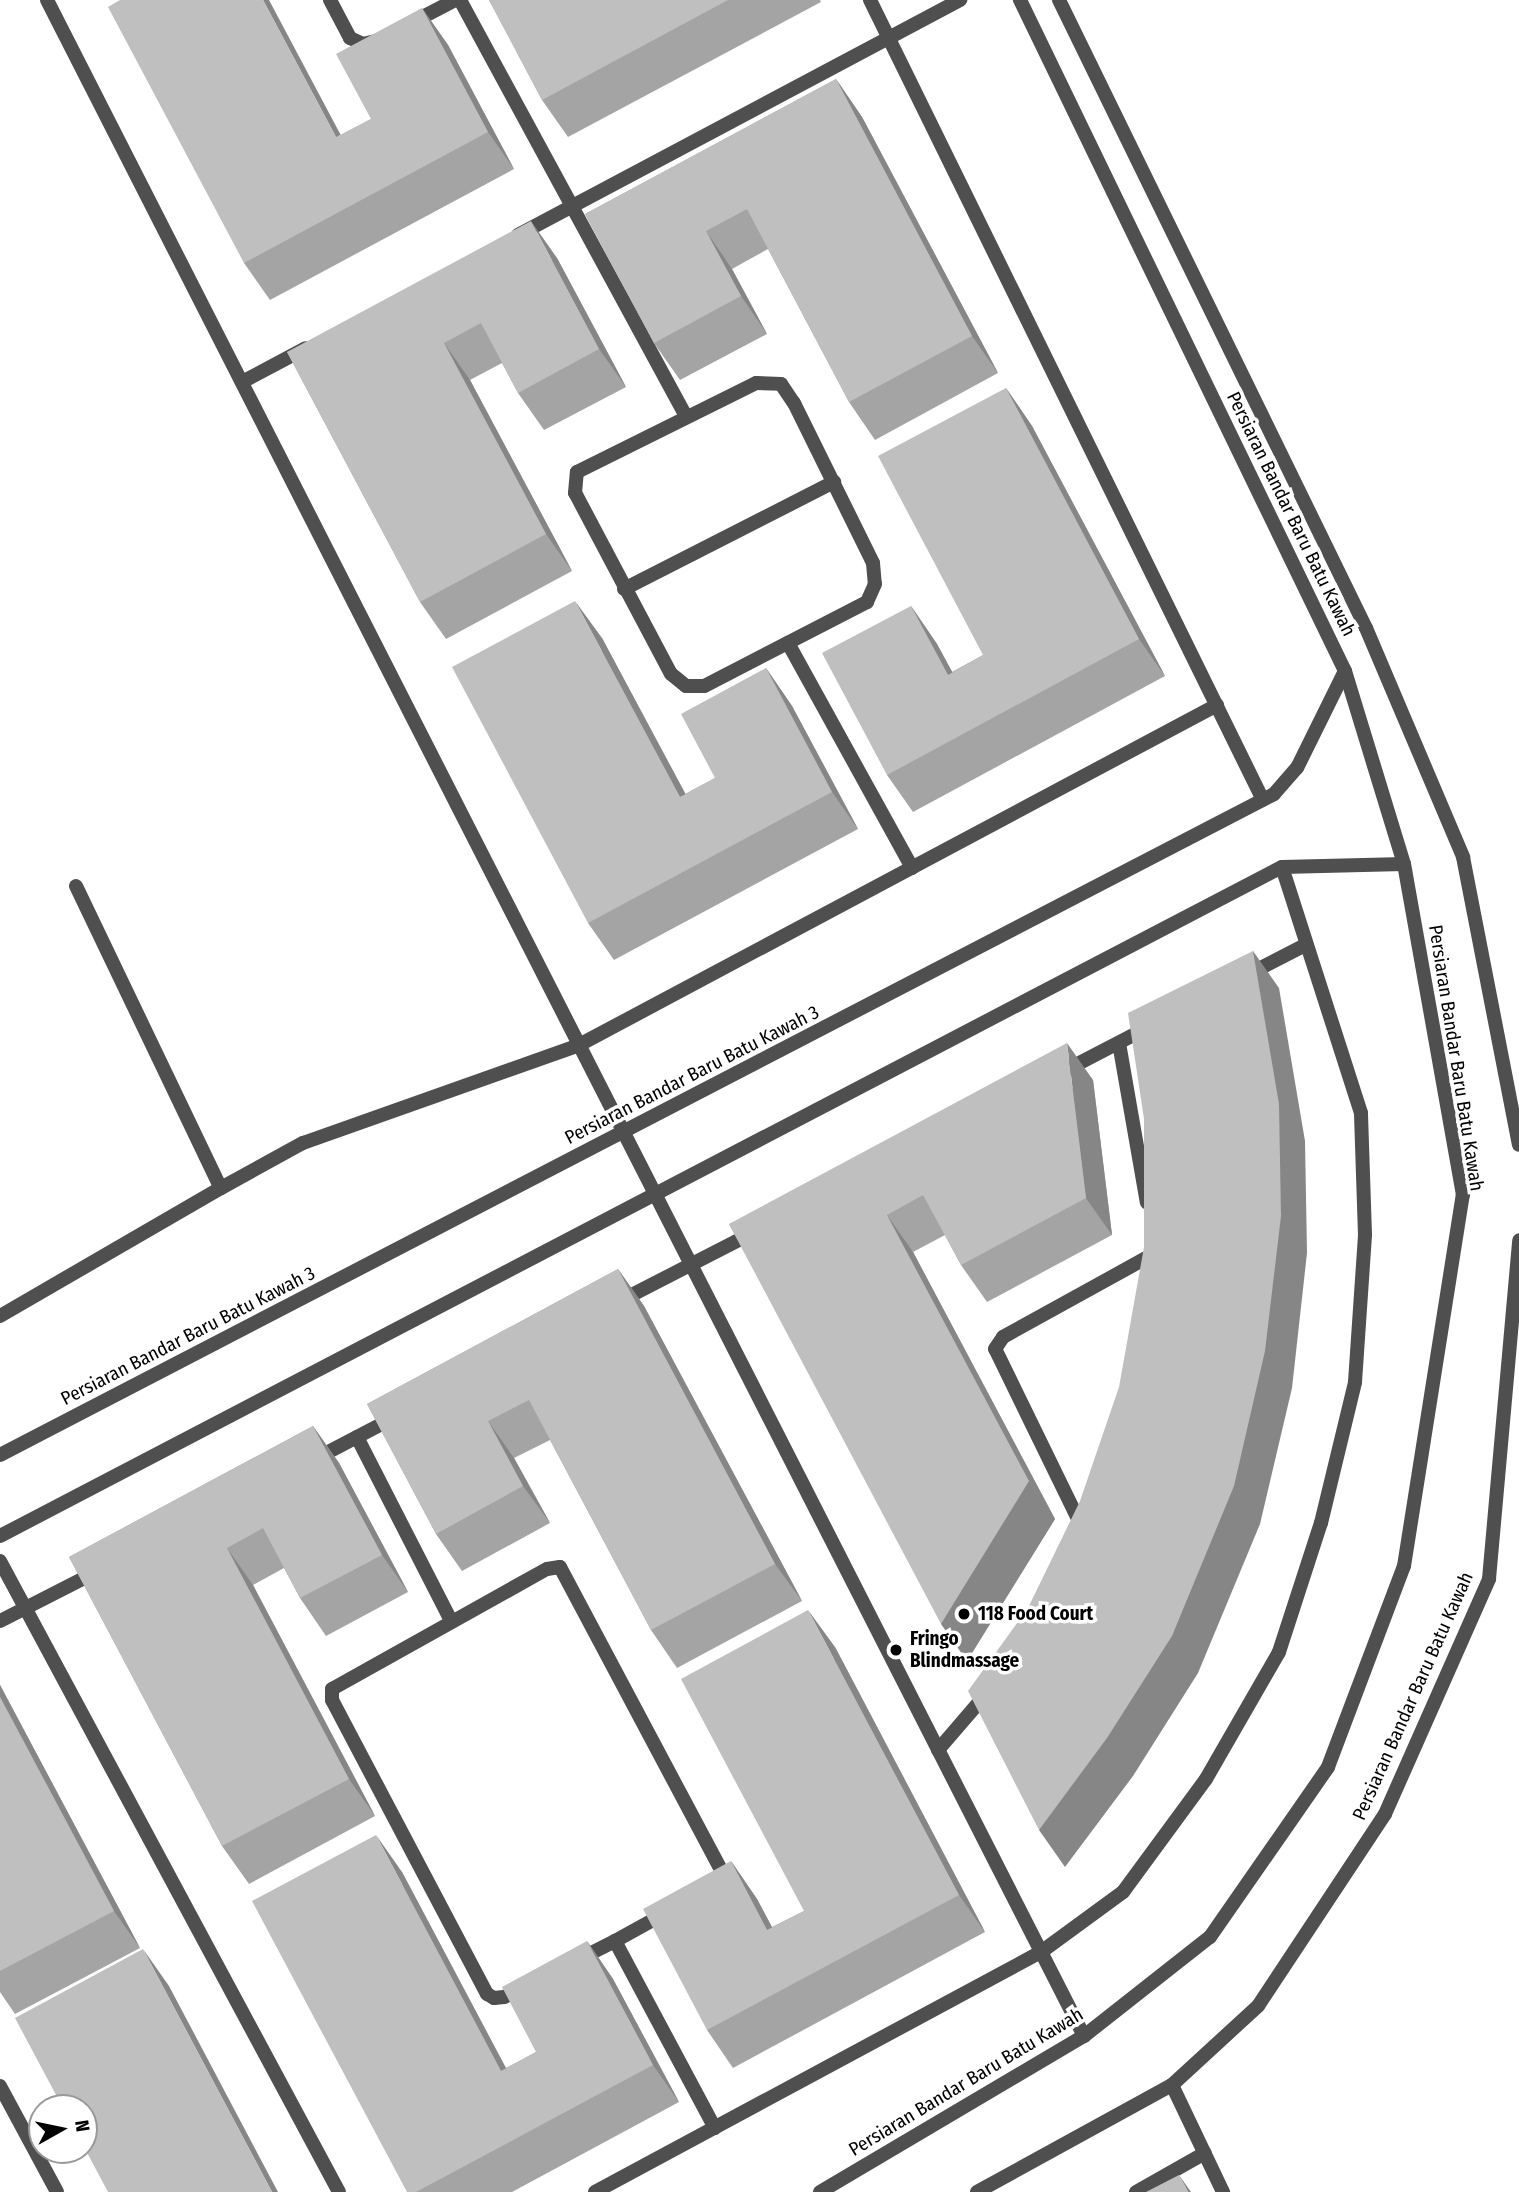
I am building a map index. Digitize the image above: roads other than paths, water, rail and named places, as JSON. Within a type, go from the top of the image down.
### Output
[{"type":"street","points":[[47,0],[1084,2036]]},
{"type":"street","points":[[330,0],[350,38],[363,44],[457,0],[686,417]]},
{"type":"street","points":[[870,0],[1263,800]]},
{"type":"street","points":[[498,246],[960,0]]},
{"type":"street","name":"Persiaran Bandar Baru Batu Kawah","points":[[820,2192],[1084,2036],[1210,1937],[1328,1767],[1404,1566],[1462,1195],[1404,864],[1345,671],[1020,0]]},
{"type":"street","name":"Persiaran Bandar Baru Batu Kawah","points":[[1059,0],[1366,628],[1464,857],[1519,1145]]},
{"type":"street","points":[[242,382],[315,343]]},
{"type":"street","points":[[756,383],[781,384],[834,482],[873,563],[875,584],[867,602],[704,686],[686,686],[671,674],[575,493],[577,472],[686,417],[756,383]]},
{"type":"street","points":[[624,589],[834,482]]},
{"type":"street","points":[[788,643],[912,868]]},
{"type":"street","name":"Persiaran Bandar Baru Batu Kawah 3","points":[[0,1455],[1263,800],[1297,768],[1345,671]]},
{"type":"street","points":[[0,1316],[303,1143],[579,1045],[1217,705]]},
{"type":"street","points":[[0,1536],[1282,867],[1404,864]]},
{"type":"street","points":[[595,2192],[1041,1952],[1123,1892],[1206,1779],[1279,1652],[1321,1523],[1355,1382],[1365,1235],[1361,1113],[1282,867]]},
{"type":"street","points":[[76,886],[221,1188]]},
{"type":"street","points":[[1231,984],[1305,945]]},
{"type":"street","points":[[1046,1081],[1169,1017]]},
{"type":"street","points":[[1119,1043],[1147,1220]]},
{"type":"street","points":[[604,1309],[764,1227]]},
{"type":"street","name":"Persiaran Bandar Baru Batu Kawah","points":[[977,2192],[1172,2085],[1258,2006],[1385,1814],[1489,1579],[1519,1240]]},
{"type":"street","points":[[1095,1514],[1083,1540],[995,1349],[1003,1337],[1146,1259]]},
{"type":"street","points":[[295,1469],[406,1412]]},
{"type":"street","points":[[357,1437],[451,1621]]},
{"type":"street","points":[[0,1562],[339,2192]]},
{"type":"street","points":[[0,1621],[111,1564]]},
{"type":"street","points":[[560,1567],[724,1875],[718,1884],[615,1941],[504,1997],[487,1994],[332,1700],[332,1689],[339,1682],[451,1621],[547,1569],[560,1567]]},
{"type":"street","points":[[938,1750],[1000,1678]]},
{"type":"street","points":[[615,1941],[715,2128]]},
{"type":"street","points":[[1172,2085],[1223,2192]]},
{"type":"street","points":[[0,2086],[57,2192]]},
{"type":"street","points":[[1136,2192],[1205,2153]]},
{"type":"place","name":"118 Food Court","points":[[964,1614]]},
{"type":"place","name":"Fringo Blindmassage","points":[[896,1650]]}]
